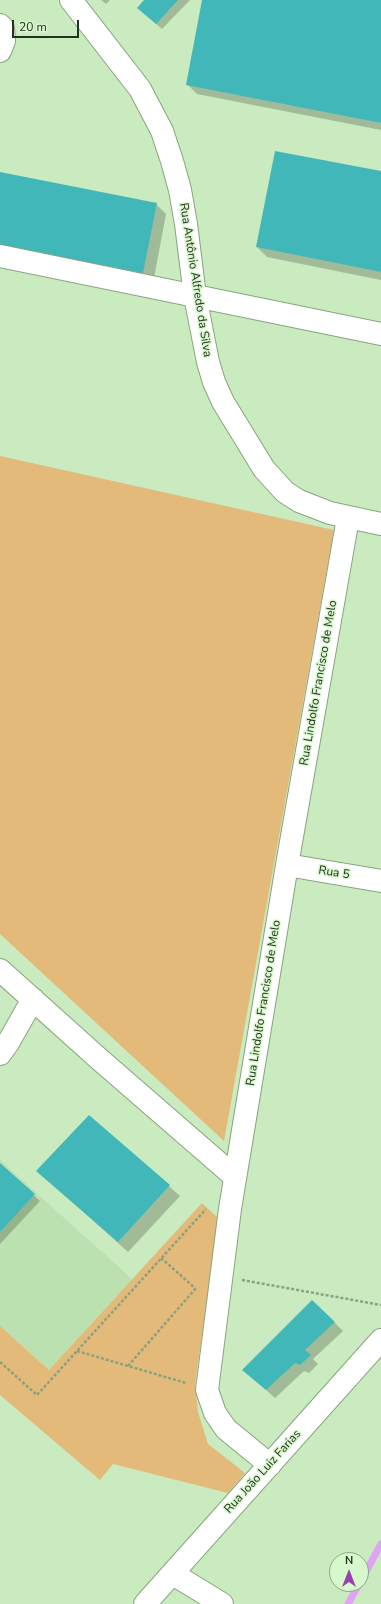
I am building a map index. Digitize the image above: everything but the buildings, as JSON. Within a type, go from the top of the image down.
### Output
[{"type":"street","name":"Rua Antônio Alfredo da Silva","points":[[71,0],[140,89],[162,131],[180,190],[195,296],[208,362],[214,382],[223,402],[264,469],[285,492],[299,501],[330,513],[381,524]]},
{"type":"street","points":[[0,25],[3,28],[4,41],[0,51]]},
{"type":"street","points":[[0,256],[381,334]]},
{"type":"street","name":"Rua Lindolfo Francisco de Melo","points":[[270,1465],[226,1429],[215,1413],[207,1390],[220,1276],[235,1177],[287,865],[348,518]]},
{"type":"street","name":"Rua 5","points":[[287,865],[381,881]]},
{"type":"street","points":[[0,970],[235,1177]]},
{"type":"street","points":[[0,1054],[8,1044],[33,999]]},
{"type":"street","name":"Rua João Luiz Farias","points":[[145,1604],[381,1340]]},
{"type":"street","points":[[173,1574],[222,1604]]},
{"type":"path","points":[[0,1362],[37,1395],[209,1206]]},
{"type":"path","points":[[162,1258],[195,1288]]},
{"type":"path","points":[[220,1276],[381,1305]]},
{"type":"path","points":[[128,1366],[200,1283]]},
{"type":"path","points":[[77,1351],[207,1390]]},
{"type":"shaded area","points":[[0,456],[334,530],[224,1141],[0,934]]},
{"type":"shaded area","points":[[0,1160],[132,1279],[49,1370],[0,1326]]},
{"type":"shaded area","points":[[202,1203],[219,1219],[195,1383],[198,1412],[208,1444],[245,1473],[228,1493],[113,1464],[100,1480],[0,1395],[0,1326],[49,1370]]},
{"type":"waterway","points":[[369,1566],[381,1544]]},
{"type":"waterway","points":[[348,1604],[355,1592]]}]
